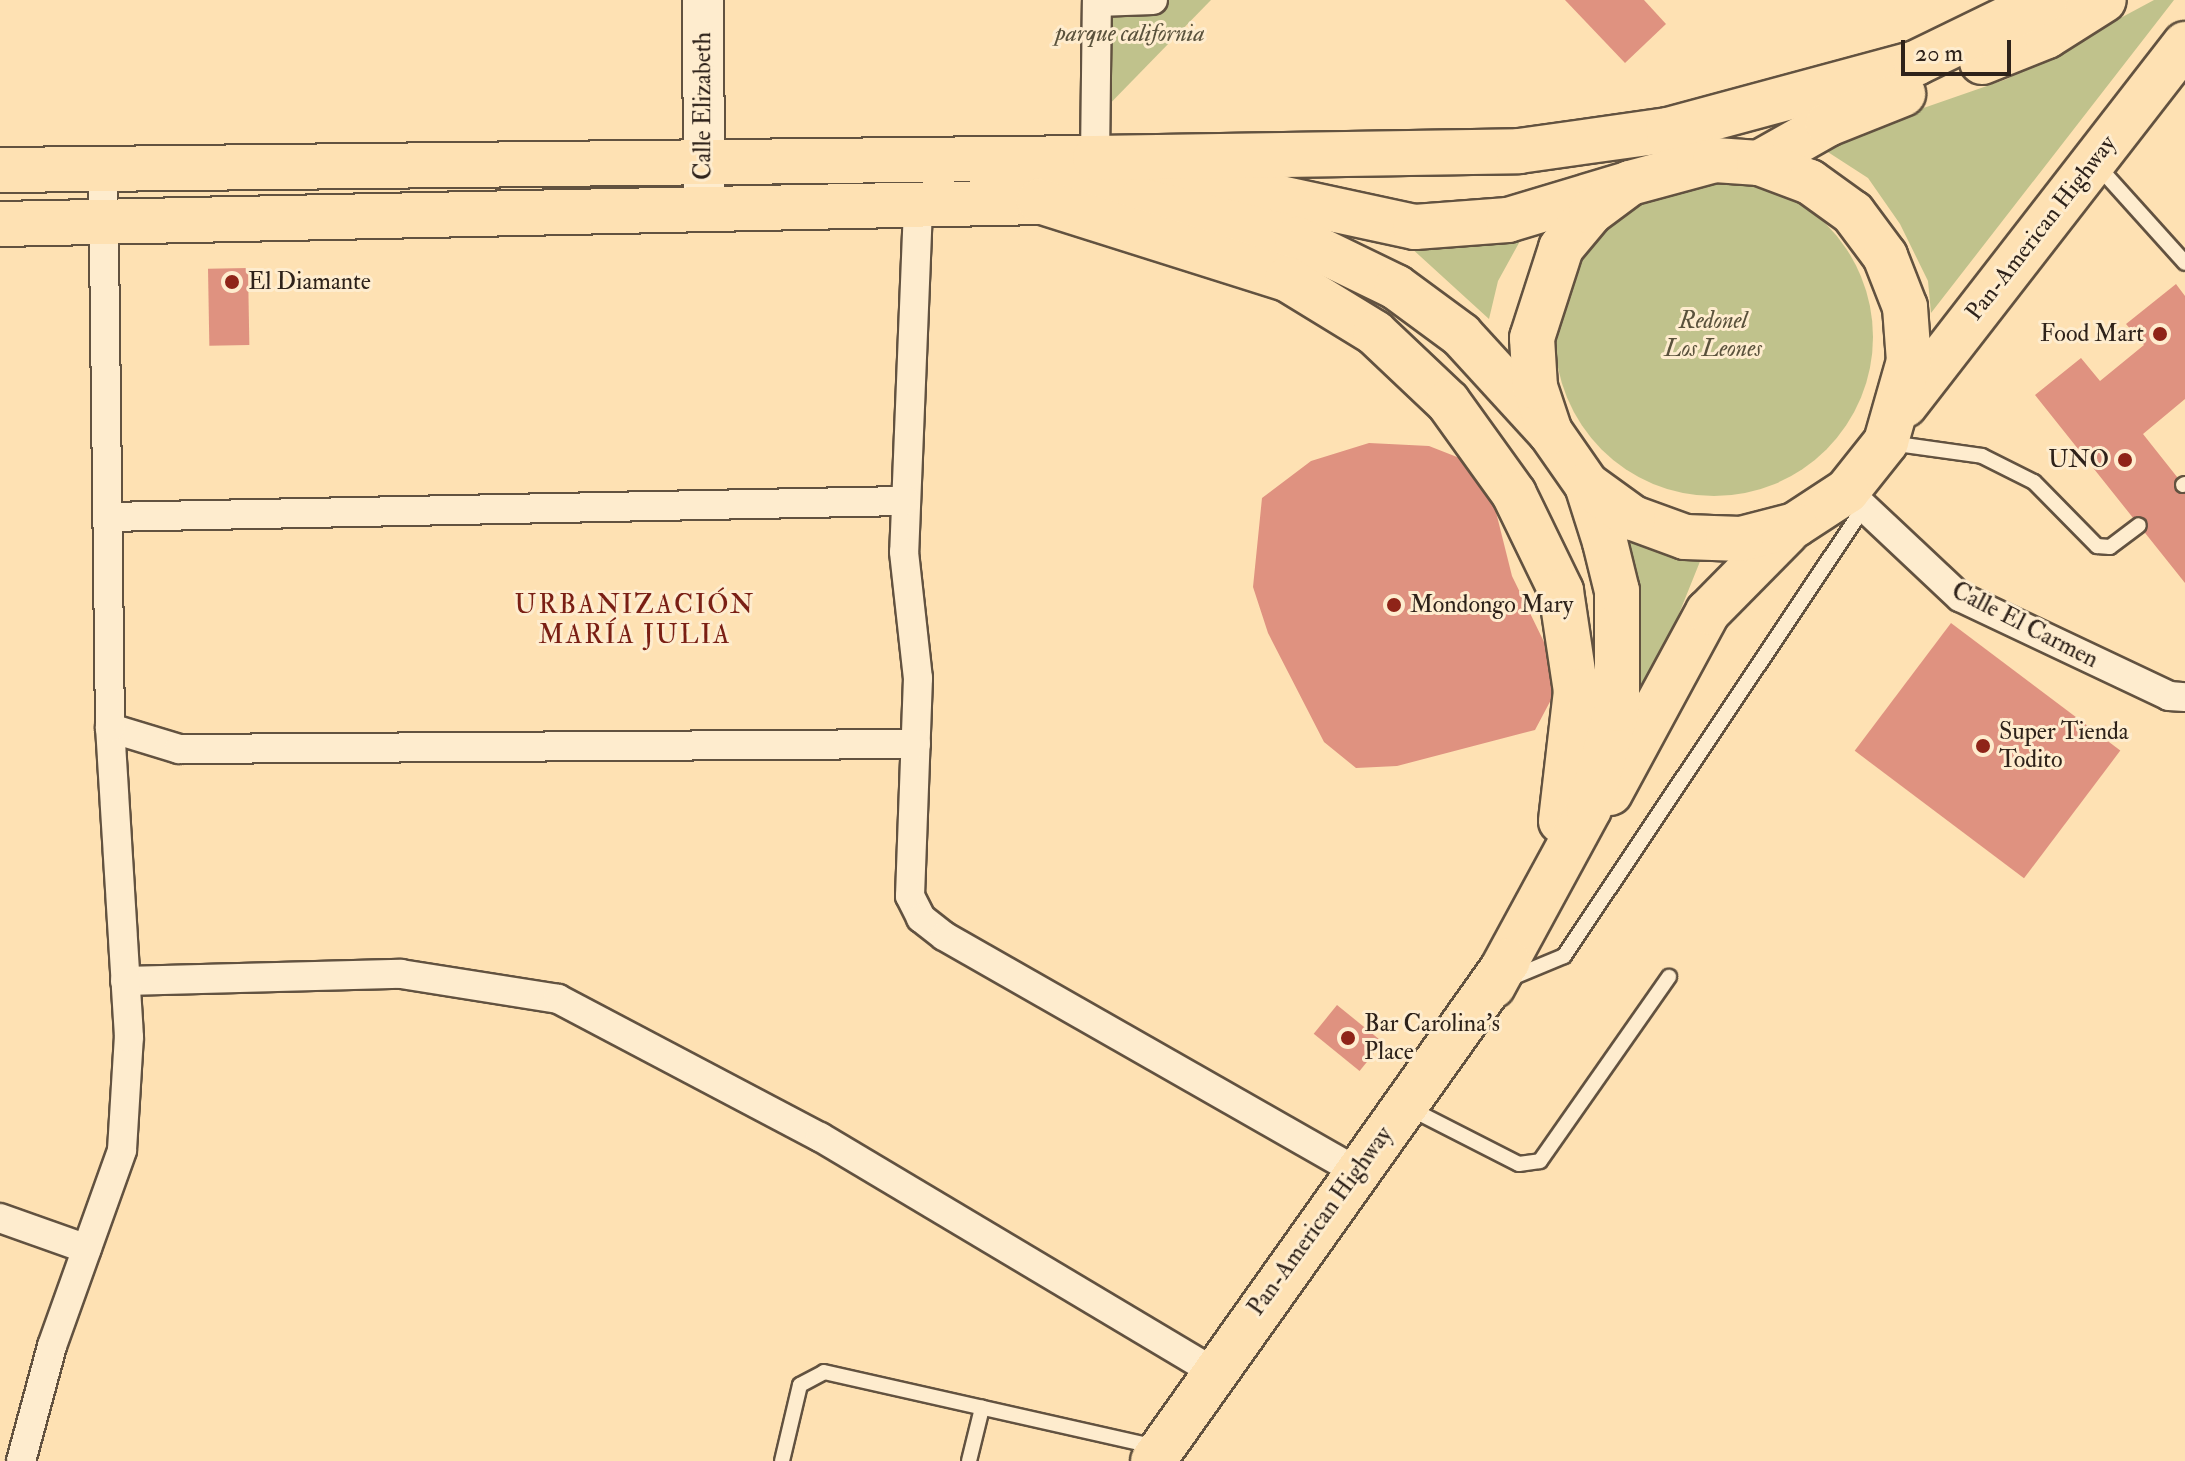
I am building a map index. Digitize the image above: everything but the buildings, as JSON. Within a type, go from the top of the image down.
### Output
[{"type":"main road","points":[[0,170],[1491,152],[1668,130],[1916,63],[2045,0]]},
{"type":"main road","points":[[1759,163],[1828,124],[2047,36],[2104,0]]},
{"type":"main road","name":"Pan-American Highway","points":[[1892,428],[2185,44]]},
{"type":"main road","points":[[0,224],[918,208],[1039,201],[1140,200],[1241,221],[1341,258],[1447,323],[1550,432],[1587,485],[1633,518],[1685,537],[1741,539],[1795,525],[1854,501],[1892,428],[1909,361],[1905,307],[1885,256],[1842,205],[1810,182],[1759,163],[1671,166],[1630,183],[1508,220],[1415,227],[1095,158]]},
{"type":"main road","points":[[1550,432],[1535,387],[1532,338],[1541,292],[1561,248],[1591,212],[1630,183]]},
{"type":"main road","points":[[1039,201],[1230,257],[1313,292],[1427,378],[1533,526],[1561,591],[1573,646],[1576,735],[1559,827],[1493,986]]},
{"type":"main road","name":"Pan-American Highway","points":[[1493,986],[1589,809],[1617,709],[1617,591],[1587,485]]},
{"type":"main road","name":"Pan-American Highway","points":[[1158,1454],[1212,1371],[1493,986],[1645,737],[1708,612],[1738,573],[1795,525]]},
{"type":"street","name":"Calle Elizabeth","points":[[703,0],[704,212]]},
{"type":"street","points":[[1095,158],[1097,1],[1153,0]]},
{"type":"street","points":[[14,1455],[122,1150],[125,981],[110,728],[103,167]]},
{"type":"street","points":[[918,208],[906,501],[916,744],[910,896],[921,918],[1356,1171]]},
{"type":"street","points":[[107,517],[906,501]]},
{"type":"street","name":"Calle El Carmen","points":[[1854,501],[1960,597],[2169,696],[2185,697]]},
{"type":"street","points":[[110,728],[179,749],[916,744]]},
{"type":"street","points":[[125,981],[401,974],[558,999],[820,1137],[1212,1371]]},
{"type":"street","points":[[0,1218],[87,1249]]},
{"type":"lane","points":[[2093,161],[2185,263]]},
{"type":"lane","points":[[1892,428],[1982,456],[2034,482],[2097,546],[2110,547],[2139,525]]},
{"type":"lane","points":[[1493,986],[1564,956],[1854,501]]},
{"type":"lane","points":[[1404,1106],[1519,1164],[1540,1161],[1669,977]]},
{"type":"lane","points":[[782,1461],[800,1385],[824,1372],[982,1408],[1158,1454]]},
{"type":"lane","points":[[969,1461],[982,1408]]},
{"type":"green space","name":"parque california","points":[[1094,0],[1211,0],[1096,118]]},
{"type":"green space","points":[[2154,0],[2174,0],[1931,313],[1928,281],[1900,224],[1868,178],[1817,145],[2007,79]]},
{"type":"green space","name":"Redonel Los Leones","points":[[1714,178],[1745,181],[1775,190],[1827,224],[1861,276],[1870,306],[1873,337],[1870,368],[1861,398],[1827,450],[1775,484],[1745,493],[1714,496],[1683,493],[1653,484],[1601,450],[1567,398],[1558,368],[1555,337],[1558,306],[1567,276],[1601,224],[1653,190],[1683,181]]},
{"type":"green space","points":[[1525,232],[1498,281],[1489,319],[1409,246]]},
{"type":"green space","points":[[1616,532],[1663,554],[1701,559],[1633,728]]},
{"type":"place","name":"El Diamante","points":[[232,282]]},
{"type":"place","name":"Food Mart","points":[[2160,334]]},
{"type":"place","name":"UNO","points":[[2125,460]]},
{"type":"place","name":"Mondongo Mary","points":[[1394,605]]},
{"type":"place","name":"Super Tienda Todito","points":[[1983,746]]},
{"type":"place","name":"Bar Carolina's Place","points":[[1348,1038]]},
{"type":"district","name":"URBANIZACIÓN MARÍA JULIA","points":[[635,621]]}]
